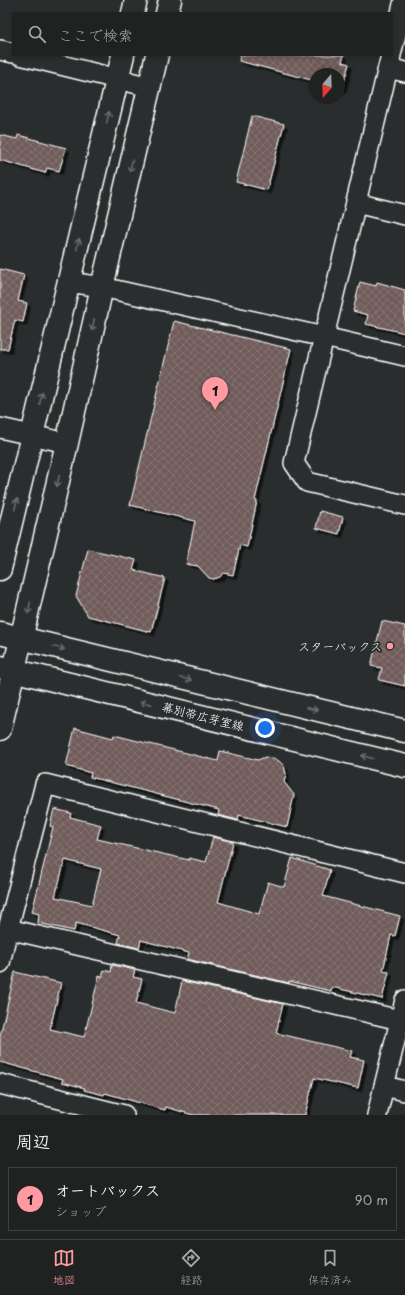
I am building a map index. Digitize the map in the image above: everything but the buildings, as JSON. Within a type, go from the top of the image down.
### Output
[{"type":"street","points":[[133,12],[136,0]]},
{"type":"street","points":[[167,12],[170,0]]},
{"type":"street","points":[[404,0],[394,62],[356,203],[294,463],[307,482],[405,505]]},
{"type":"street","points":[[0,50],[12,53]]},
{"type":"street","points":[[24,56],[150,87]]},
{"type":"street","points":[[0,569],[123,56]]},
{"type":"street","points":[[0,729],[7,669],[22,639],[68,443],[102,287],[157,56]]},
{"type":"street","points":[[356,203],[405,215]]},
{"type":"street","points":[[69,282],[102,287],[405,356]]},
{"type":"street","points":[[0,428],[68,443]]},
{"type":"street","points":[[0,633],[405,731]]},
{"type":"street","name":"幕別帯広芽室線","points":[[7,669],[405,766]]},
{"type":"street","points":[[0,963],[45,784],[405,872]]},
{"type":"street","points":[[8,929],[400,1020]]},
{"type":"street","points":[[377,1115],[405,1000]]},
{"type":"street","points":[[0,1084],[124,1115]]},
{"type":"street","points":[[384,1086],[405,1091]]},
{"type":"place","name":"オートバックス","points":[[215,410]]},
{"type":"place","name":"スターバックス","points":[[390,646]]}]
